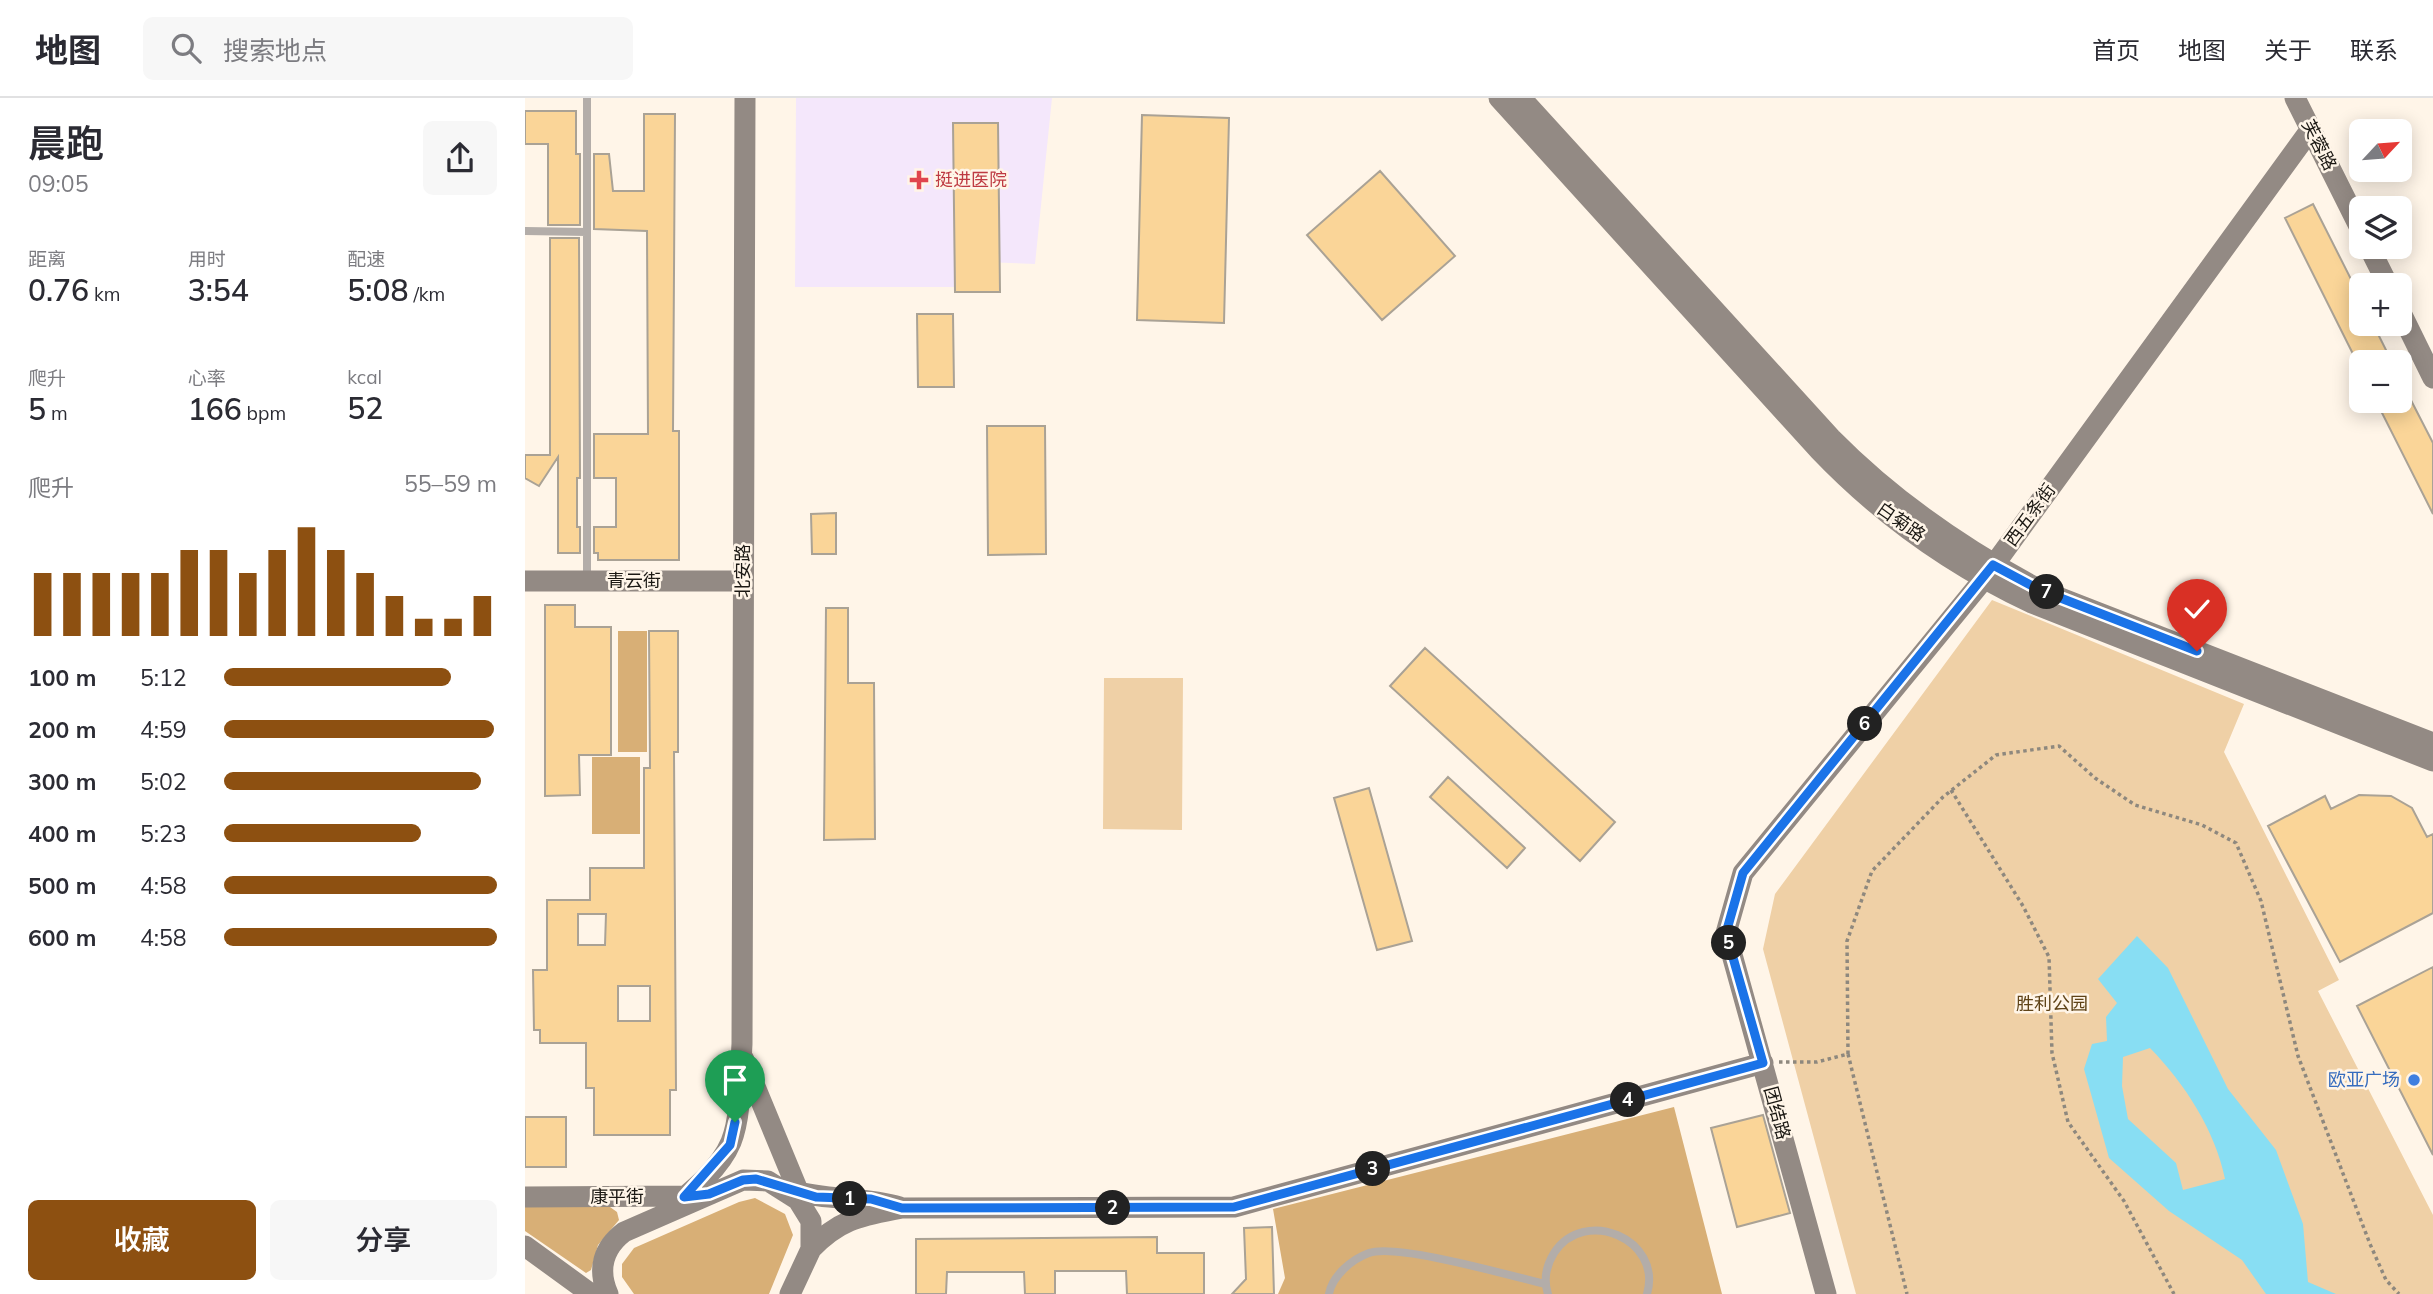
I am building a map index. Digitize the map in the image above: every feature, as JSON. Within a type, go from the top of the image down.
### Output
[{"type":"street","name":"北安路","points":[[742,1044],[745,98]]},
{"type":"street","name":"白菊路","points":[[1499,98],[1841,474],[1868,499],[2032,603],[2433,761]]},
{"type":"street","name":"白菊路","points":[[1521,98],[1855,462],[1988,573],[2040,590],[2433,743]]},
{"type":"street","name":"芙蓉路","points":[[2295,98],[2349,206]]},
{"type":"street","name":"西五条街","points":[[1726,933],[1743,873],[1988,573],[2311,129]]},
{"type":"street","points":[[2412,335],[2433,378]]},
{"type":"street","name":"青云街","points":[[525,582],[743,581]]},
{"type":"street","name":"团结路","points":[[1726,933],[1826,1294]]},
{"type":"street","points":[[742,1044],[750,1080],[770,1126],[794,1196],[813,1235],[811,1249],[790,1294]]},
{"type":"street","points":[[684,1197],[721,1157],[733,1137],[742,1044]]},
{"type":"street","points":[[811,1249],[829,1231],[852,1218],[902,1208],[1234,1207],[1763,1063]]},
{"type":"street","points":[[770,1126],[783,1148],[810,1178],[845,1199]]},
{"type":"street","points":[[608,1294],[602,1270],[608,1248],[624,1231],[721,1157]]},
{"type":"street","points":[[658,1205],[709,1194],[743,1180],[756,1179],[794,1196],[871,1199],[902,1208]]},
{"type":"street","points":[[658,1205],[684,1197],[709,1194]]},
{"type":"street","name":"康平街","points":[[525,1197],[658,1205]]},
{"type":"street","points":[[525,1246],[591,1294]]},
{"type":"lane","points":[[587,98],[587,582]]},
{"type":"lane","points":[[525,231],[587,232]]},
{"type":"lane","points":[[1548,1294],[1545,1284],[1549,1260],[1559,1245],[1573,1235],[1600,1229],[1624,1237],[1641,1254],[1648,1270],[1647,1294]]},
{"type":"lane","points":[[1329,1294],[1346,1265],[1371,1252],[1428,1256],[1545,1284]]},
{"type":"path","points":[[1907,1294],[1848,1054],[1847,941],[1872,871],[1951,790],[1996,755],[2059,746],[2095,778],[2135,805],[2202,825],[2236,842],[2261,901],[2298,1056],[2370,1244],[2386,1280],[2399,1294]]},
{"type":"path","points":[[1951,790],[2023,906],[2049,957],[2052,1053],[2068,1122],[2124,1202],[2174,1294]]},
{"type":"path","points":[[1763,1063],[1817,1062],[1848,1054]]},
{"type":"shaded area","name":"挺进医院","points":[[796,98],[1052,98],[1035,264],[984,262],[985,287],[795,287]]},
{"type":"shaded area","points":[[618,631],[647,631],[647,752],[618,752]]},
{"type":"shaded area","points":[[592,757],[640,757],[640,834],[592,834]]},
{"type":"shaded area","points":[[1674,1107],[1722,1294],[1278,1294],[1285,1278],[1273,1209]]},
{"type":"shaded area","points":[[755,1198],[785,1214],[793,1235],[769,1294],[634,1294],[622,1277],[622,1264],[634,1248],[739,1202]]},
{"type":"shaded area","points":[[525,1207],[610,1207],[617,1212],[619,1220],[598,1245],[591,1270],[586,1273],[525,1231]]},
{"type":"green space","name":"胜利公园","points":[[1992,600],[2244,704],[2224,752],[2339,980],[2318,991],[2433,1215],[2433,1294],[1856,1294],[1763,949],[1775,894]]},
{"type":"green space","points":[[1104,678],[1183,678],[1182,830],[1103,829]]},
{"type":"water","points":[[2137,936],[2168,968],[2228,1089],[2276,1150],[2303,1224],[2308,1282],[2336,1294],[2266,1294],[2242,1260],[2169,1211],[2109,1158],[2084,1069],[2092,1044],[2107,1041],[2106,1017],[2117,1003],[2098,979]],"holes":[[[2150,1048],[2175,1077],[2197,1109],[2214,1143],[2225,1179],[2183,1190],[2176,1163],[2128,1119],[2122,1086],[2123,1057]]]},
{"type":"building","points":[[525,111],[576,111],[576,154],[580,154],[580,225],[548,225],[548,144],[525,144]]},
{"type":"building","points":[[644,114],[675,114],[673,431],[679,431],[679,560],[598,560],[598,553],[594,553],[594,527],[616,527],[616,478],[594,478],[594,434],[648,434],[647,231],[594,229],[594,154],[609,154],[613,191],[644,191]]},
{"type":"building","points":[[1142,115],[1229,118],[1224,323],[1137,320]]},
{"type":"building","points":[[953,123],[998,123],[1000,292],[955,292]]},
{"type":"building","points":[[1380,171],[1455,256],[1382,320],[1307,235]]},
{"type":"building","points":[[2313,204],[2349,275],[2349,336],[2379,336],[2386,350],[2351,350],[2285,218]]},
{"type":"building","points":[[550,238],[579,238],[580,478],[577,478],[577,527],[580,527],[580,553],[558,553],[558,457],[539,486],[525,478],[525,455],[550,455]]},
{"type":"building","points":[[917,314],[953,314],[954,387],[918,387]]},
{"type":"building","points":[[2412,402],[2433,443],[2433,514],[2382,413],[2412,413]]},
{"type":"building","points":[[987,426],[1045,426],[1046,554],[988,555]]},
{"type":"building","points":[[836,513],[836,554],[812,554],[811,514]]},
{"type":"building","points":[[545,605],[575,605],[575,627],[611,627],[611,755],[579,755],[580,795],[545,796]]},
{"type":"building","points":[[826,608],[848,608],[848,683],[874,683],[875,839],[824,840]]},
{"type":"building","points":[[649,631],[678,631],[678,752],[674,752],[676,1090],[670,1090],[670,1135],[594,1135],[594,1088],[586,1088],[586,1043],[540,1043],[540,1030],[534,1030],[533,970],[547,970],[547,900],[590,900],[590,868],[644,868],[644,768],[650,768]],"holes":[[[578,914],[606,914],[605,945],[578,945]],[[618,986],[650,986],[650,1021],[618,1021]]]},
{"type":"building","points":[[1425,648],[1615,822],[1580,861],[1390,686]]},
{"type":"building","points":[[1448,777],[1525,848],[1507,868],[1430,797]]},
{"type":"building","points":[[1369,788],[1412,941],[1377,950],[1334,798]]},
{"type":"building","points":[[2359,795],[2391,796],[2412,808],[2427,837],[2433,834],[2433,913],[2340,962],[2268,826],[2325,796],[2331,809]]},
{"type":"building","name":"欧亚广场","points":[[2433,967],[2433,1155],[2357,1006]]},
{"type":"building","points":[[1763,1115],[1790,1213],[1737,1227],[1711,1128]]},
{"type":"building","points":[[525,1117],[566,1117],[566,1167],[525,1167]]},
{"type":"building","points":[[1272,1227],[1274,1294],[1232,1294],[1246,1279],[1244,1228]]},
{"type":"building","points":[[1157,1237],[1157,1253],[1204,1253],[1204,1294],[1127,1294],[1126,1271],[1055,1271],[1055,1294],[1025,1294],[1024,1272],[947,1272],[946,1294],[916,1294],[916,1239]]},
{"type":"place","name":"挺进医院","points":[[919,180]]},
{"type":"place","name":"欧亚广场","points":[[2414,1080]]},
{"type":"route","points":[[735,1122],[730,1145],[706,1176],[684,1197],[709,1194],[743,1180],[756,1179],[816,1197],[871,1199],[902,1208],[1234,1207],[1763,1063],[1726,933],[1743,873],[1993,565],[2040,590],[2197,651]]}]
